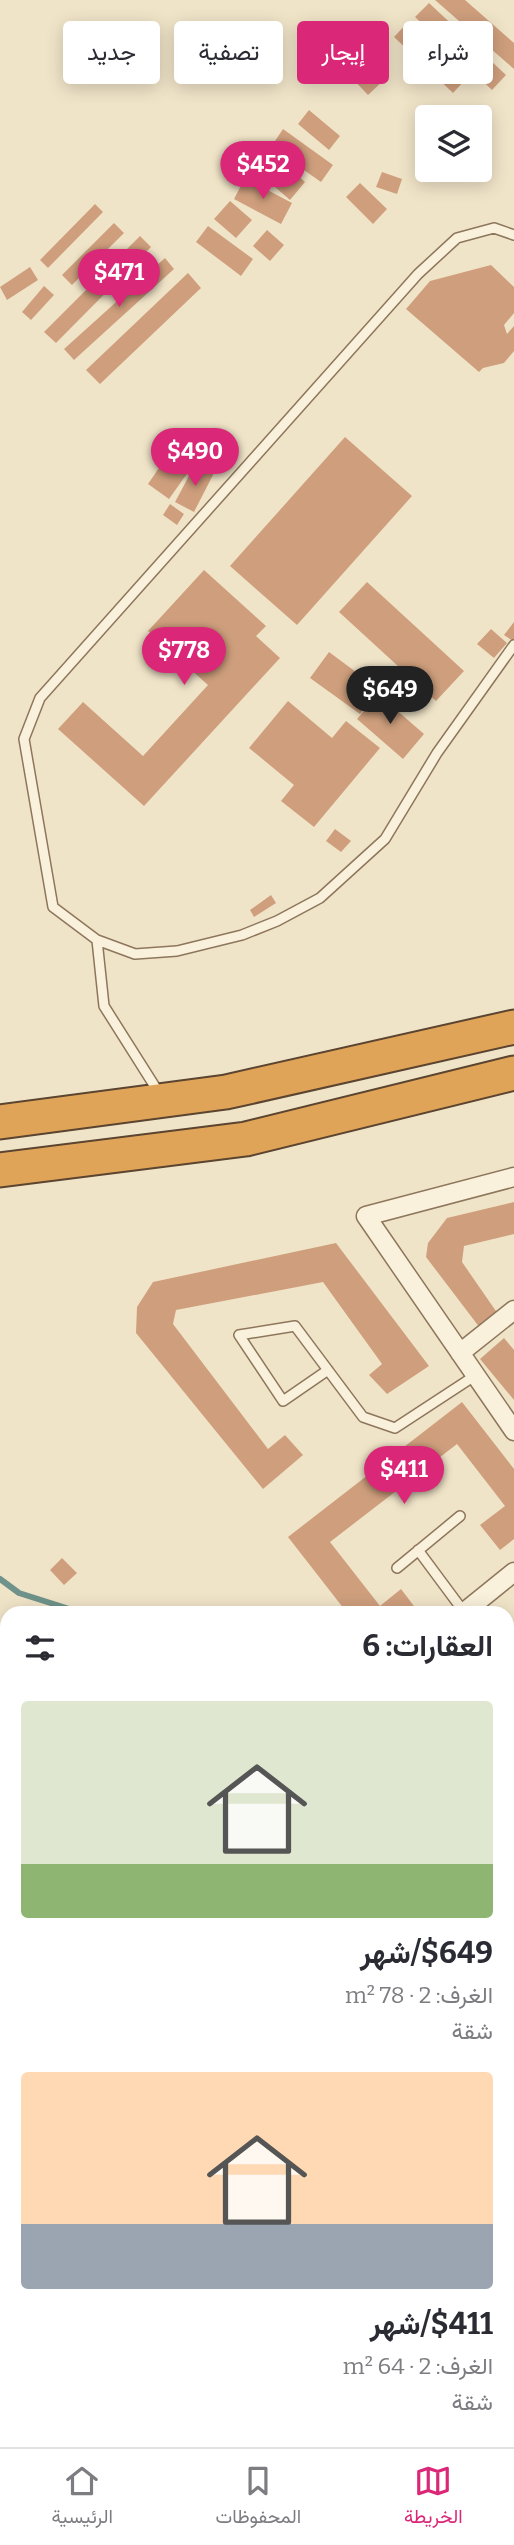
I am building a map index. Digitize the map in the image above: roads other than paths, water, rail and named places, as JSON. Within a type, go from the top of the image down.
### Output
[{"type":"highway","points":[[0,1122],[226,1092],[514,1027]]},
{"type":"highway","points":[[0,1170],[246,1139],[514,1073]]},
{"type":"street","points":[[514,1177],[366,1216],[514,1431]]},
{"type":"street","points":[[460,1353],[514,1310]]},
{"type":"street","points":[[476,1606],[514,1572]]},
{"type":"street","points":[[0,1834],[0,1852]]},
{"type":"lane","points":[[514,235],[494,228],[457,238],[418,274],[40,698],[24,739],[53,907],[97,940],[135,954],[177,951],[242,935],[320,898],[385,839],[438,753],[514,645]]},
{"type":"lane","points":[[97,940],[104,1006],[164,1100]]},
{"type":"lane","points":[[328,1370],[284,1401],[239,1335],[295,1326],[328,1370],[363,1417],[395,1427],[475,1375]]},
{"type":"lane","points":[[397,1567],[460,1516]]},
{"type":"lane","points":[[418,1550],[466,1606]]},
{"type":"waterway","points":[[0,1579],[19,1593],[60,1606]]}]
